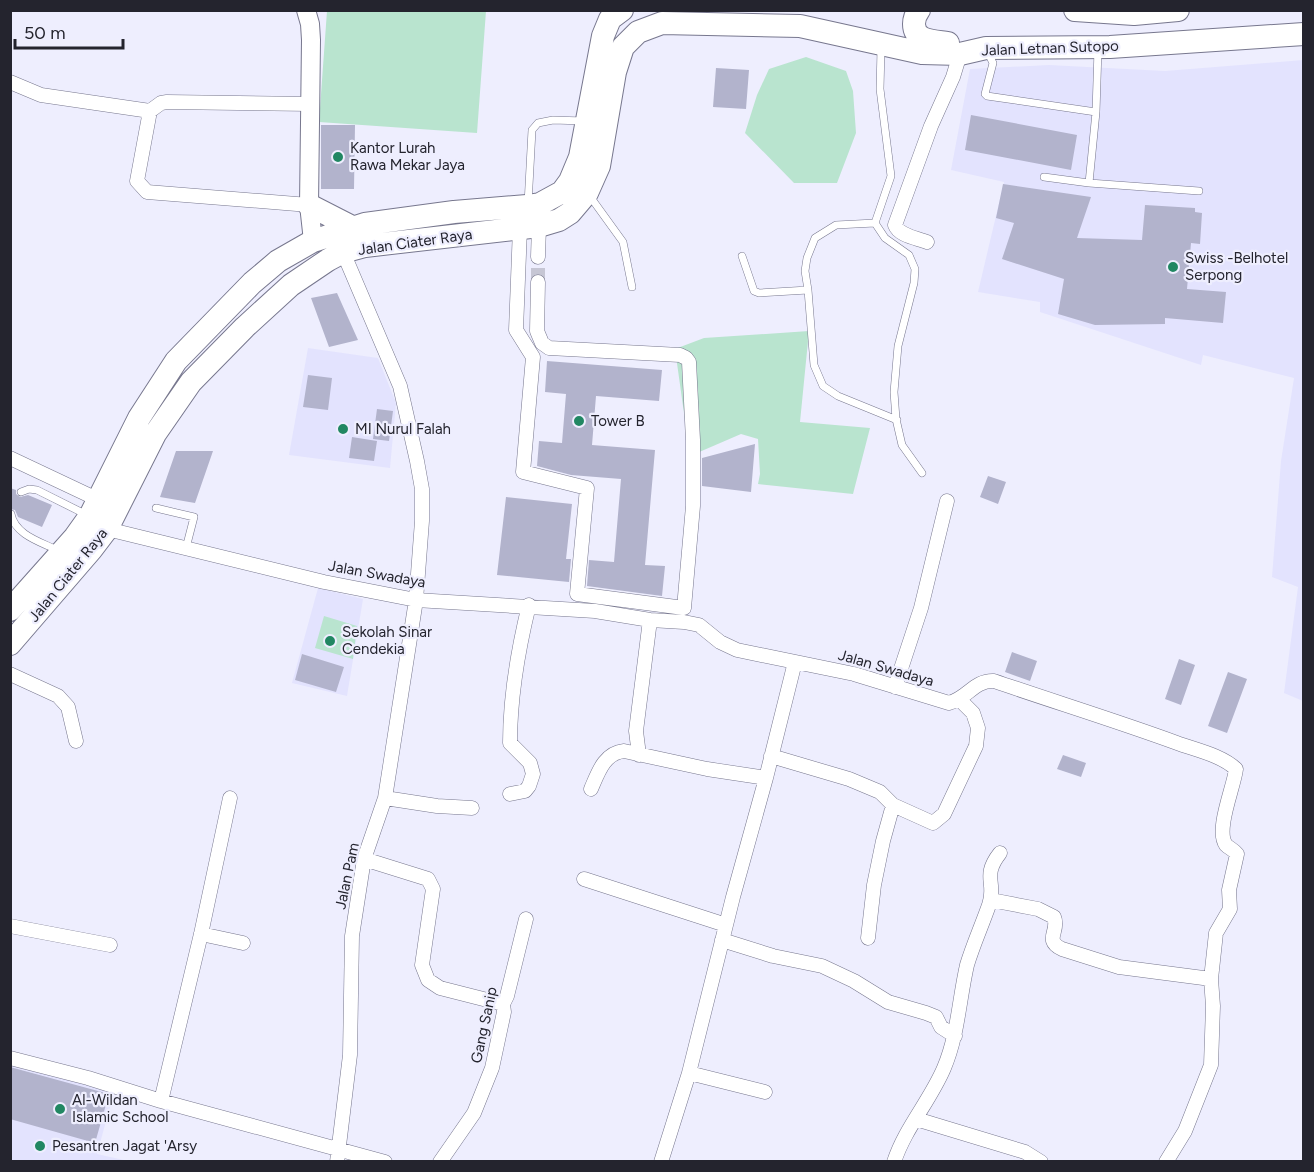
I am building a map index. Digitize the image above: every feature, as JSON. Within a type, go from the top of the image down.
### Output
[{"type":"main road","points":[[919,10],[914,25],[920,37],[926,40],[986,48]]},
{"type":"main road","points":[[1076,10],[1134,14],[1178,10]]},
{"type":"main road","name":"Jalan Ciater Raya","points":[[99,515],[139,418],[176,361],[252,283],[278,261],[313,241],[376,221],[540,204],[561,192],[570,181],[580,158],[600,51],[615,13]]},
{"type":"main road","name":"Jalan Ciater Raya","points":[[10,644],[191,382],[244,327],[291,285],[312,269],[343,252],[385,243],[530,227],[559,220],[570,213],[587,193],[599,166],[615,72],[623,47],[638,32],[662,23],[800,26]]},
{"type":"main road","name":"Jalan Letnan Sutopo","points":[[800,26],[922,53],[960,54],[986,48],[1098,47],[1302,35]]},
{"type":"main road","points":[[309,205],[352,228]]},
{"type":"main road","name":"Jalan Ciater Raya","points":[[10,610],[76,547]]},
{"type":"street","points":[[306,10],[311,40],[309,205],[313,241]]},
{"type":"street","points":[[927,242],[902,233],[894,225],[960,54]]},
{"type":"street","points":[[10,82],[41,95],[150,111],[167,102],[311,105]]},
{"type":"street","points":[[150,111],[137,181],[147,192],[309,205]]},
{"type":"street","points":[[530,227],[538,257]]},
{"type":"street","points":[[530,227],[516,330],[534,357],[523,472],[587,488],[577,594],[684,608],[693,506],[689,363],[686,358],[680,356],[549,348],[542,343],[537,331],[538,282]]},
{"type":"street","name":"Jalan Pam","points":[[337,1155],[350,1055],[352,936],[364,859],[385,798],[416,600],[422,521],[422,489],[400,386],[343,252]]},
{"type":"street","name":"Jalan Swadaya","points":[[10,458],[99,515],[186,548],[324,582],[416,600],[594,610],[699,626],[720,642],[737,650],[854,674],[949,703],[960,700]]},
{"type":"street","points":[[895,687],[921,608],[947,501]]},
{"type":"street","points":[[510,794],[525,791],[533,774],[530,763],[510,743],[516,661],[529,605]]},
{"type":"street","points":[[639,755],[636,731],[650,620]]},
{"type":"street","points":[[661,1161],[689,1073],[795,662]]},
{"type":"street","points":[[10,675],[60,697],[69,707],[76,741]]},
{"type":"street","points":[[771,756],[849,779],[880,792],[893,805],[933,823],[944,814],[976,746],[978,728],[973,712],[960,700],[987,680],[1195,749],[1216,757],[1236,769],[1222,826],[1226,844],[1237,854],[1229,890],[1230,909],[1216,933],[1211,979],[1213,1006],[1211,1065],[1185,1131],[1166,1161]]},
{"type":"street","points":[[591,789],[600,768],[610,756],[624,751],[766,778]]},
{"type":"street","points":[[161,1101],[201,934],[230,798]]},
{"type":"street","points":[[385,798],[437,806],[472,808]]},
{"type":"street","points":[[868,938],[874,885],[893,805]]},
{"type":"street","points":[[894,1161],[901,1141],[944,1069],[955,1036],[968,965],[991,900],[989,873],[992,862],[1000,853]]},
{"type":"street","points":[[364,859],[428,879],[432,883],[422,965],[428,980],[440,988],[503,1004]]},
{"type":"street","points":[[584,879],[726,925]]},
{"type":"street","points":[[991,900],[1038,909],[1054,917],[1056,922],[1053,942],[1062,949],[1119,967],[1211,979]]},
{"type":"street","name":"Gang Sanip","points":[[440,1161],[474,1113],[492,1068],[504,1012],[503,1004],[526,919]]},
{"type":"street","points":[[10,926],[110,945]]},
{"type":"street","points":[[201,934],[243,943]]},
{"type":"street","points":[[722,940],[773,956],[822,966],[854,981],[888,1002],[936,1017],[941,1027],[955,1036]]},
{"type":"street","points":[[10,1058],[87,1078],[337,1155],[385,1161]]},
{"type":"street","points":[[689,1073],[765,1092]]},
{"type":"street","points":[[916,1119],[1025,1152],[1041,1161]]},
{"type":"lane","points":[[875,223],[891,176],[880,89],[881,44]]},
{"type":"lane","points":[[1089,183],[1096,112],[1098,47]]},
{"type":"lane","points":[[986,48],[993,63],[985,94],[987,96],[1096,112]]},
{"type":"lane","points":[[527,206],[532,130],[537,123],[554,120],[587,121]]},
{"type":"lane","points":[[1044,177],[1089,183],[1199,191]]},
{"type":"lane","points":[[587,193],[622,242],[632,287]]},
{"type":"lane","points":[[875,223],[836,225],[815,238],[807,258],[805,271],[814,365],[823,386],[853,404],[897,420]]},
{"type":"lane","points":[[875,223],[885,238],[909,255],[915,269],[914,283],[898,346],[894,392],[902,445],[922,473]]},
{"type":"lane","points":[[742,256],[754,291],[759,293],[808,290]]},
{"type":"lane","points":[[21,492],[28,489],[37,490],[99,515]]},
{"type":"lane","points":[[156,508],[194,517],[186,548]]},
{"type":"lane","points":[[11,514],[12,521],[21,531],[76,547]]},
{"type":"shaded area","points":[[1303,60],[1303,701],[1284,693],[1298,587],[1272,577],[1281,461],[1294,378],[1203,355],[1201,365],[1040,312],[1040,302],[978,292],[1004,182],[951,170],[970,69],[1049,65],[1165,71]]},
{"type":"shaded area","name":"MI Nurul Falah","points":[[308,348],[378,358],[396,403],[390,468],[289,455]]},
{"type":"shaded area","name":"Sekolah Sinar Cendekia","points":[[318,588],[363,599],[347,696],[292,683]]},
{"type":"shaded area","name":"Al-Wildan Islamic School","points":[[11,1057],[115,1089],[97,1154],[128,1161],[11,1162]]},
{"type":"green space","points":[[327,11],[486,11],[477,133],[319,122]]},
{"type":"green space","points":[[806,57],[846,71],[853,91],[856,133],[837,183],[794,183],[745,133],[757,95],[769,69]]},
{"type":"green space","points":[[809,331],[800,422],[870,428],[853,494],[758,484],[760,474],[758,439],[741,434],[690,456],[675,349],[704,338]]},
{"type":"green space","points":[[324,616],[357,626],[353,659],[315,648]]},
{"type":"building","points":[[716,68],[749,70],[746,109],[713,107]]},
{"type":"building","points":[[971,115],[1077,135],[1071,170],[965,150]]},
{"type":"building","name":"Kantor Lurah Rawa Mekar Jaya","points":[[321,125],[355,125],[354,189],[321,189]]},
{"type":"building","points":[[1003,184],[1091,197],[1077,238],[1142,240],[1145,205],[1195,208],[1195,212],[1202,213],[1200,244],[1191,243],[1187,289],[1226,292],[1223,323],[1165,318],[1165,324],[1095,325],[1058,314],[1064,279],[1002,259],[1014,223],[996,218]]},
{"type":"building","points":[[337,293],[358,340],[329,347],[311,298]]},
{"type":"building","name":"Tower B","points":[[547,361],[662,370],[659,401],[596,396],[592,445],[655,450],[645,565],[665,566],[662,596],[587,586],[589,560],[614,562],[621,479],[571,475],[537,466],[539,441],[562,443],[566,394],[545,392]]},
{"type":"building","points":[[308,375],[332,378],[328,410],[303,407]]},
{"type":"building","points":[[377,409],[393,411],[389,441],[373,439]]},
{"type":"building","points":[[352,437],[377,441],[374,461],[349,458]]},
{"type":"building","points":[[755,444],[751,492],[702,486],[702,458]]},
{"type":"building","points":[[176,451],[213,451],[195,503],[160,497]]},
{"type":"building","points":[[988,476],[1006,482],[998,504],[980,497]]},
{"type":"building","points":[[10,488],[16,490],[16,494],[20,497],[28,495],[52,505],[42,527],[18,517],[15,510],[10,509]]},
{"type":"building","points":[[506,497],[572,504],[566,559],[571,559],[569,582],[497,575]]},
{"type":"building","points":[[1012,652],[1037,661],[1030,681],[1005,672]]},
{"type":"building","points":[[302,654],[344,667],[336,692],[295,680]]},
{"type":"building","points":[[1179,659],[1195,665],[1181,705],[1165,699]]},
{"type":"building","points":[[1228,672],[1247,679],[1227,733],[1208,726]]},
{"type":"building","points":[[1063,755],[1086,763],[1081,777],[1057,769]]},
{"type":"building","name":"Al-Wildan Islamic School","points":[[10,1067],[109,1094],[95,1143],[10,1119]]},
{"type":"tunnel","points":[[538,257],[538,282]]},
{"type":"place","name":"Kantor Lurah Rawa Mekar Jaya","points":[[338,157]]},
{"type":"place","name":"Swiss -Belhotel Serpong","points":[[1173,267]]},
{"type":"place","name":"Tower B","points":[[579,421]]},
{"type":"place","name":"MI Nurul Falah","points":[[343,429]]},
{"type":"place","name":"Sekolah Sinar Cendekia","points":[[330,641]]},
{"type":"place","name":"Al-Wildan Islamic School","points":[[60,1109]]},
{"type":"place","name":"Pesantren Jagat 'Arsy","points":[[40,1146]]}]
